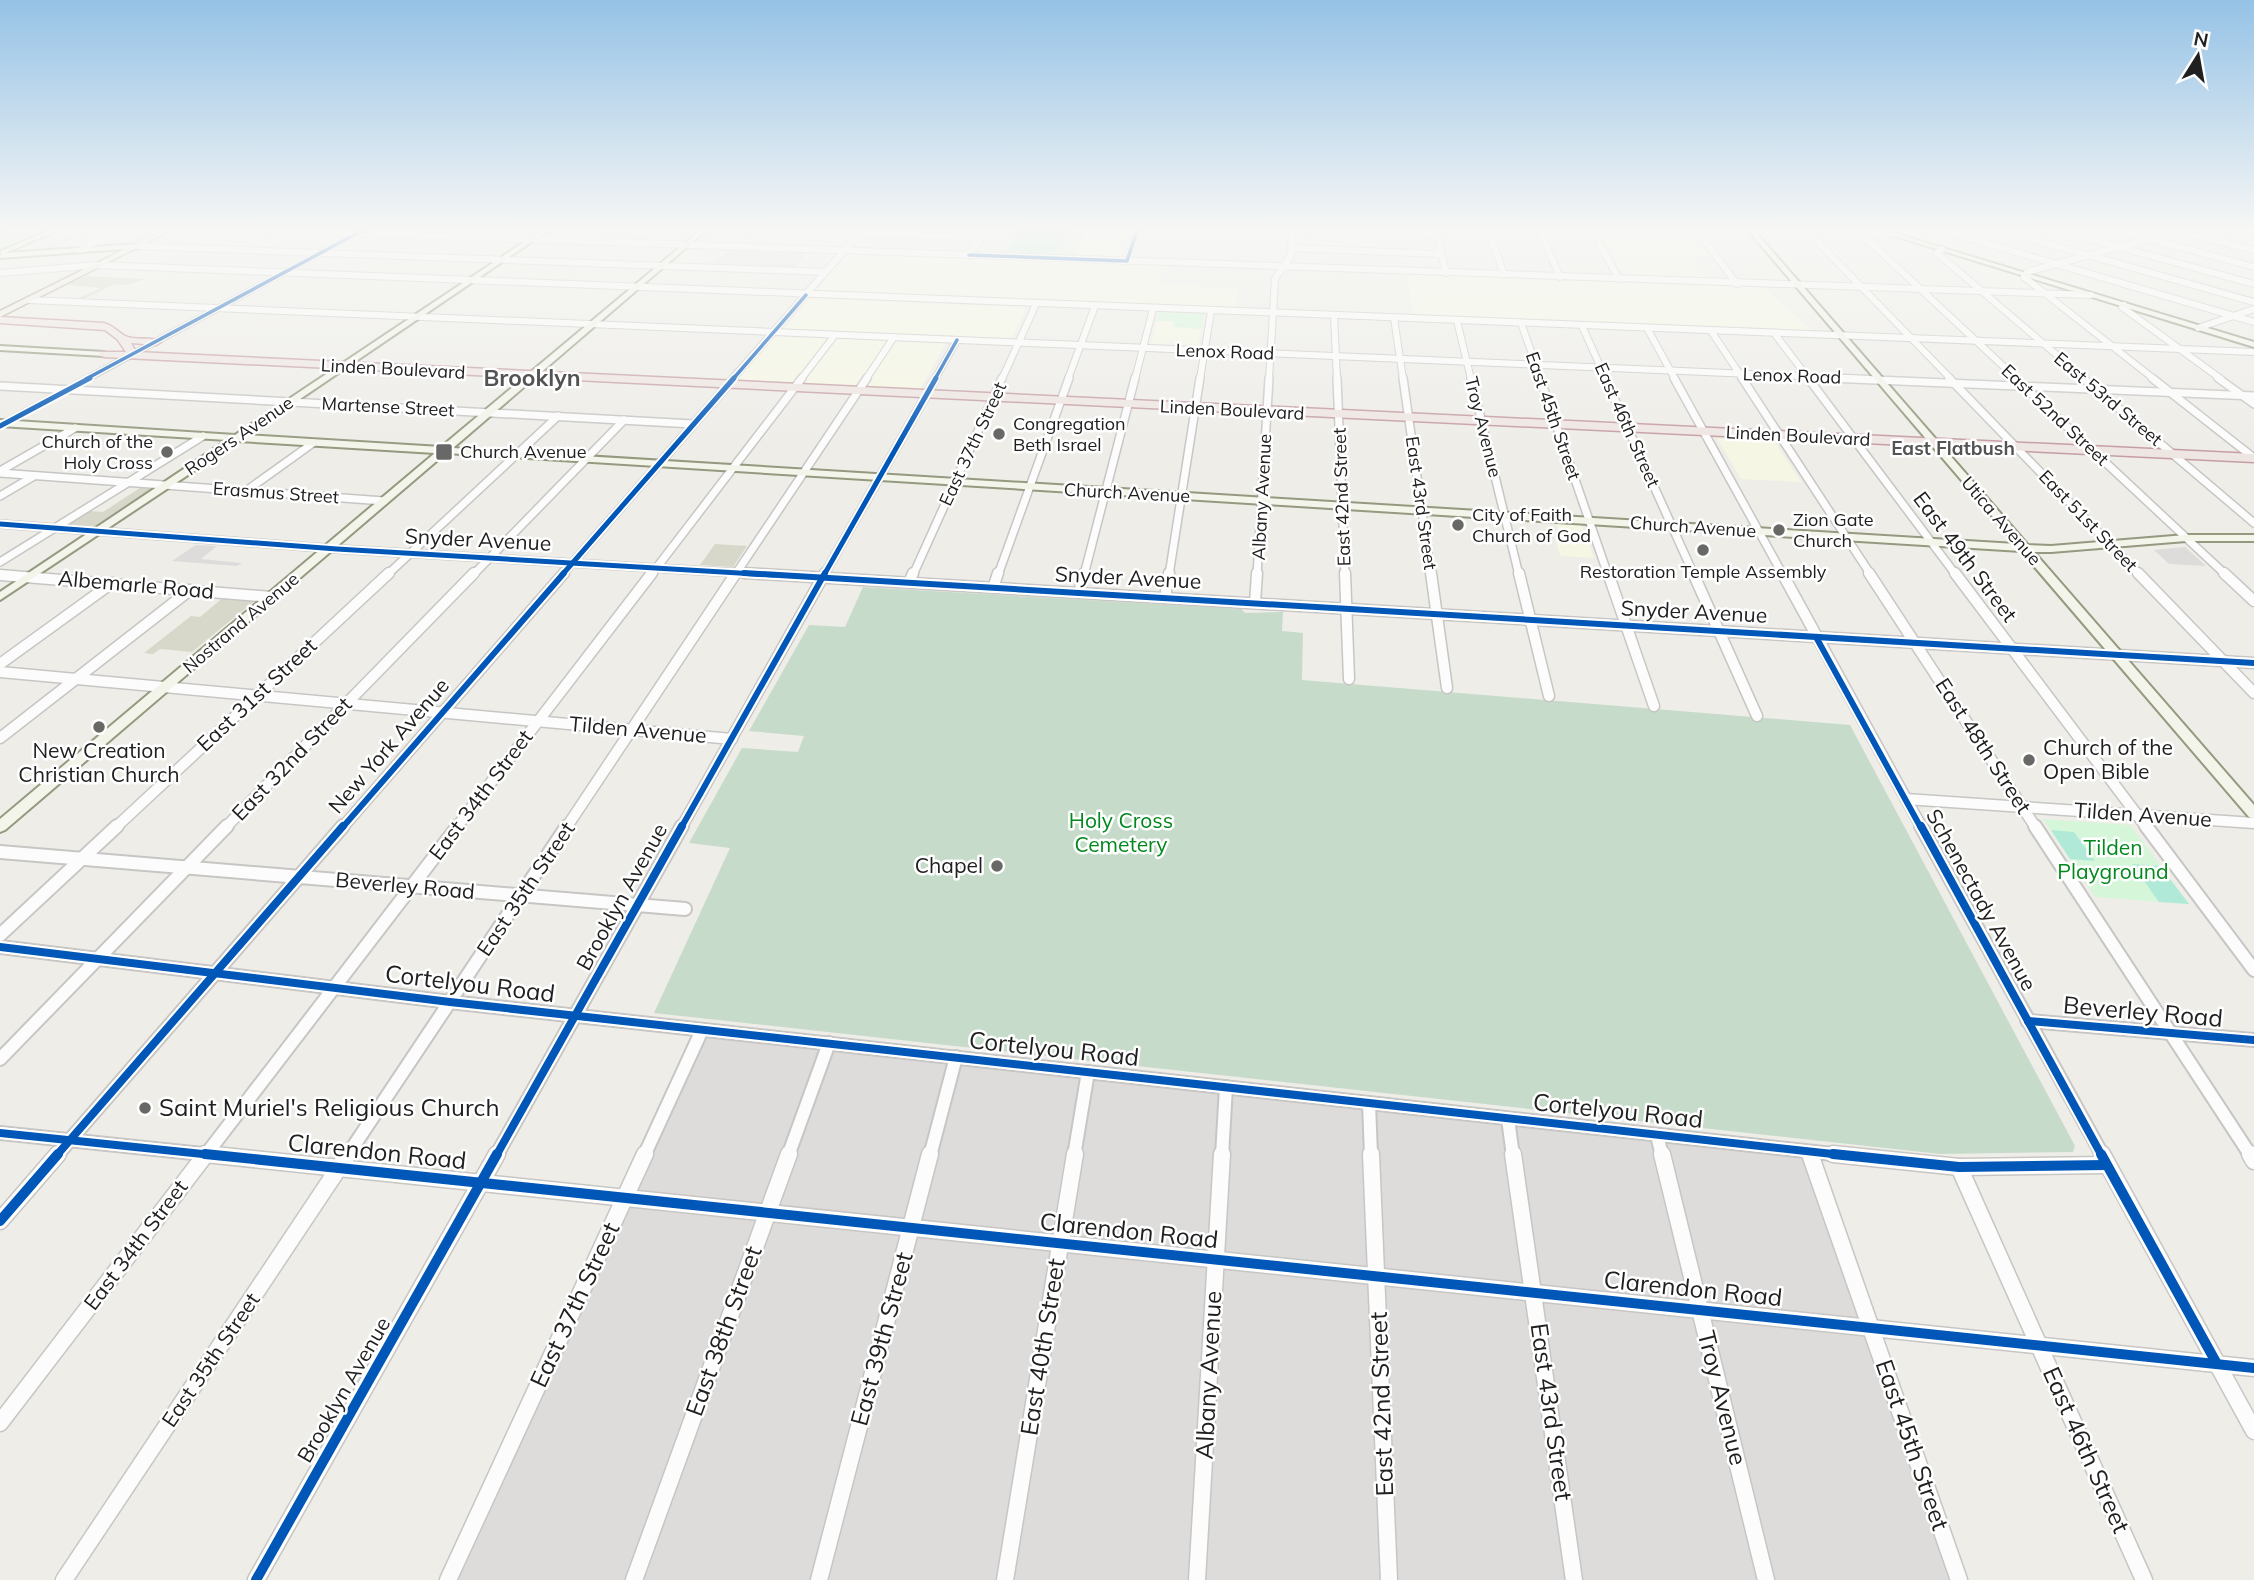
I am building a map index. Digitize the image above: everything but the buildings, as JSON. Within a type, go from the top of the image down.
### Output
[{"type":"highway","points":[[0,320],[110,327],[127,343],[132,355]]},
{"type":"highway","points":[[104,354],[122,339],[156,342]]},
{"type":"highway","name":"Linden Boulevard","points":[[104,354],[925,396],[2254,458]]},
{"type":"main road","points":[[0,314],[25,302]]},
{"type":"main road","name":"Rogers Avenue","points":[[0,597],[439,302]]},
{"type":"main road","name":"Nostrand Avenue","points":[[0,827],[620,302]]},
{"type":"main road","name":"Utica Avenue","points":[[1813,302],[2254,814]]},
{"type":"main road","points":[[2113,302],[2254,345]]},
{"type":"main road","name":"Linden Boulevard","points":[[0,348],[104,354]]},
{"type":"main road","name":"Church Avenue","points":[[2,424],[804,471],[1030,488],[2025,548],[2050,549],[2186,538],[2254,538]]},
{"type":"street","name":"Lenox Road","points":[[70,302],[2254,396]]},
{"type":"street","points":[[2,424],[230,302]]},
{"type":"street","name":"New York Avenue","points":[[0,1221],[800,302]]},
{"type":"street","points":[[978,302],[2043,343],[2251,354]]},
{"type":"street","name":"Albany Avenue","points":[[1255,603],[1274,302]]},
{"type":"street","name":"East 51st Street","points":[[1876,302],[2254,693]]},
{"type":"street","name":"East 52nd Street","points":[[1934,302],[2254,601]]},
{"type":"street","name":"East 53rd Street","points":[[1994,302],[2254,523]]},
{"type":"street","points":[[2056,302],[2254,458]]},
{"type":"street","points":[[2184,302],[2254,322]]},
{"type":"street","name":"East 37th Street","points":[[909,583],[1036,304]]},
{"type":"street","points":[[2124,305],[2122,307],[2254,404]]},
{"type":"street","points":[[993,588],[1095,306]]},
{"type":"street","points":[[1079,593],[1153,309]]},
{"type":"street","points":[[2198,328],[2254,309]]},
{"type":"street","points":[[1165,598],[1212,311]]},
{"type":"street","name":"East 42nd Street","points":[[1335,316],[1349,679]]},
{"type":"street","name":"East 43rd Street","points":[[1394,318],[1447,688]]},
{"type":"street","name":"Troy Avenue","points":[[1458,321],[1549,696]]},
{"type":"street","name":"East 45th Street","points":[[1521,323],[1654,706]]},
{"type":"street","name":"East 46th Street","points":[[1582,326],[1757,716]]},
{"type":"street","name":"Schenectady Avenue","points":[[1647,328],[2254,1431]]},
{"type":"street","name":"East 48th Street","points":[[1711,331],[2254,1161]]},
{"type":"street","name":"East 49th Street","points":[[1774,333],[2254,970]]},
{"type":"street","name":"East 34th Street","points":[[0,1423],[835,335]]},
{"type":"street","name":"East 35th Street","points":[[64,1580],[894,337]]},
{"type":"street","points":[[2230,338],[2229,340],[2251,354]]},
{"type":"street","name":"Brooklyn Avenue","points":[[256,1580],[957,340]]},
{"type":"street","name":"Martense Street","points":[[0,386],[692,424]]},
{"type":"street","name":"East 31st Street","points":[[0,934],[558,416]]},
{"type":"street","name":"East 32nd Street","points":[[0,1059],[624,420]]},
{"type":"street","points":[[0,472],[75,428]]},
{"type":"street","points":[[0,562],[203,436]]},
{"type":"street","points":[[246,491],[313,443]]},
{"type":"street","name":"Erasmus Street","points":[[0,472],[384,501]]},
{"type":"street","points":[[0,496],[34,476]]},
{"type":"street","name":"Snyder Avenue","points":[[0,524],[488,558],[2254,663]]},
{"type":"street","name":"Albemarle Road","points":[[0,575],[272,597]]},
{"type":"street","points":[[0,664],[112,583]]},
{"type":"street","points":[[0,738],[190,590]]},
{"type":"street","name":"Tilden Avenue","points":[[0,672],[732,738]]},
{"type":"street","name":"Tilden Avenue","points":[[1906,799],[2254,823]]},
{"type":"street","name":"Beverley Road","points":[[0,852],[685,909]]},
{"type":"street","name":"Cortelyou Road","points":[[0,947],[450,1002],[1809,1152],[1959,1167],[2106,1165]]},
{"type":"street","name":"Beverley Road","points":[[2028,1021],[2254,1040]]},
{"type":"street","name":"East 37th Street","points":[[448,1580],[702,1030]]},
{"type":"street","name":"East 38th Street","points":[[634,1580],[829,1043]]},
{"type":"street","name":"East 39th Street","points":[[819,1580],[956,1057]]},
{"type":"street","name":"East 40th Street","points":[[1005,1580],[1088,1072]]},
{"type":"street","name":"Albany Avenue","points":[[1197,1580],[1226,1087]]},
{"type":"street","name":"East 42nd Street","points":[[1369,1103],[1389,1580]]},
{"type":"street","name":"East 43rd Street","points":[[1508,1119],[1574,1580]]},
{"type":"street","name":"Clarendon Road","points":[[0,1133],[2254,1367]]},
{"type":"street","name":"Troy Avenue","points":[[1657,1135],[1766,1580]]},
{"type":"street","name":"East 45th Street","points":[[1809,1152],[1959,1580]]},
{"type":"street","name":"East 46th Street","points":[[1959,1167],[2144,1580]]},
{"type":"shaded area","points":[[808,302],[900,302],[1026,307],[1012,339],[950,336],[919,391],[736,382]]},
{"type":"shaded area","points":[[1081,302],[1236,302],[1235,308]]},
{"type":"shaded area","points":[[1411,302],[1780,302],[1813,331],[1414,315]]},
{"type":"shaded area","points":[[1159,312],[1204,314],[1198,347],[1151,345]]},
{"type":"shaded area","points":[[1717,438],[1774,441],[1801,482],[1741,479]]},
{"type":"shaded area","points":[[140,488],[152,488],[95,526],[68,524],[90,511],[103,512]]},
{"type":"shaded area","points":[[1556,523],[1582,525],[1594,558],[1560,556],[1556,541],[1561,540]]},
{"type":"shaded area","points":[[715,544],[747,546],[733,567],[700,565]]},
{"type":"shaded area","points":[[196,545],[217,546],[201,559],[242,563],[237,566],[172,561]]},
{"type":"shaded area","points":[[2185,547],[2206,566],[2169,564],[2154,550]]},
{"type":"shaded area","points":[[225,596],[258,598],[192,652],[160,649],[153,654],[144,653],[191,616],[200,617]]},
{"type":"shaded area","points":[[708,1036],[1802,1158],[1871,1328],[1959,1580],[448,1580],[625,1197]]},
{"type":"green space","points":[[1159,312],[1204,314],[1201,329],[1173,327],[1174,321],[1157,321]]},
{"type":"green space","name":"Holy Cross Cemetery","points":[[863,587],[1241,609],[1245,613],[1283,612],[1282,631],[1303,633],[1302,680],[1850,725],[2075,1146],[2073,1152],[1940,1154],[654,1013],[730,848],[689,843],[742,748],[798,752],[804,736],[749,731],[809,625],[845,627]]},
{"type":"green space","name":"Tilden Playground","points":[[2043,819],[2130,825],[2189,904],[2095,897]]},
{"type":"green space","points":[[2051,830],[2074,832],[2095,861],[2070,859]]},
{"type":"green space","points":[[2132,864],[2160,866],[2189,904],[2159,902]]},
{"type":"cycle path","points":[[0,426],[230,302]]},
{"type":"cycle path","points":[[0,1221],[800,302]]},
{"type":"cycle path","points":[[256,1580],[957,340]]},
{"type":"cycle path","points":[[0,524],[337,549],[2254,663]]},
{"type":"cycle path","points":[[1816,637],[2217,1364]]},
{"type":"cycle path","points":[[0,947],[450,1002],[1809,1152],[1959,1167],[2106,1165]]},
{"type":"cycle path","points":[[2028,1021],[2254,1040]]},
{"type":"cycle path","points":[[0,1133],[2254,1368]]},
{"type":"place","name":"Congregation Beth Israel","points":[[999,434]]},
{"type":"place","name":"Church of the Holy Cross","points":[[167,452]]},
{"type":"place","name":"Church Avenue","points":[[444,452]]},
{"type":"place","name":"City of Faith Church of God","points":[[1458,525]]},
{"type":"place","name":"Zion Gate Church","points":[[1779,530]]},
{"type":"place","name":"Restoration Temple Assembly","points":[[1703,550]]},
{"type":"place","name":"New Creation Christian Church","points":[[99,727]]},
{"type":"place","name":"Church of the Open Bible","points":[[2029,760]]},
{"type":"place","name":"Chapel","points":[[997,866]]},
{"type":"place","name":"Saint Muriel's Religious Church","points":[[145,1108]]},
{"type":"district","name":"Brooklyn","points":[[532,378]]},
{"type":"district","name":"East Flatbush","points":[[1953,448]]}]
